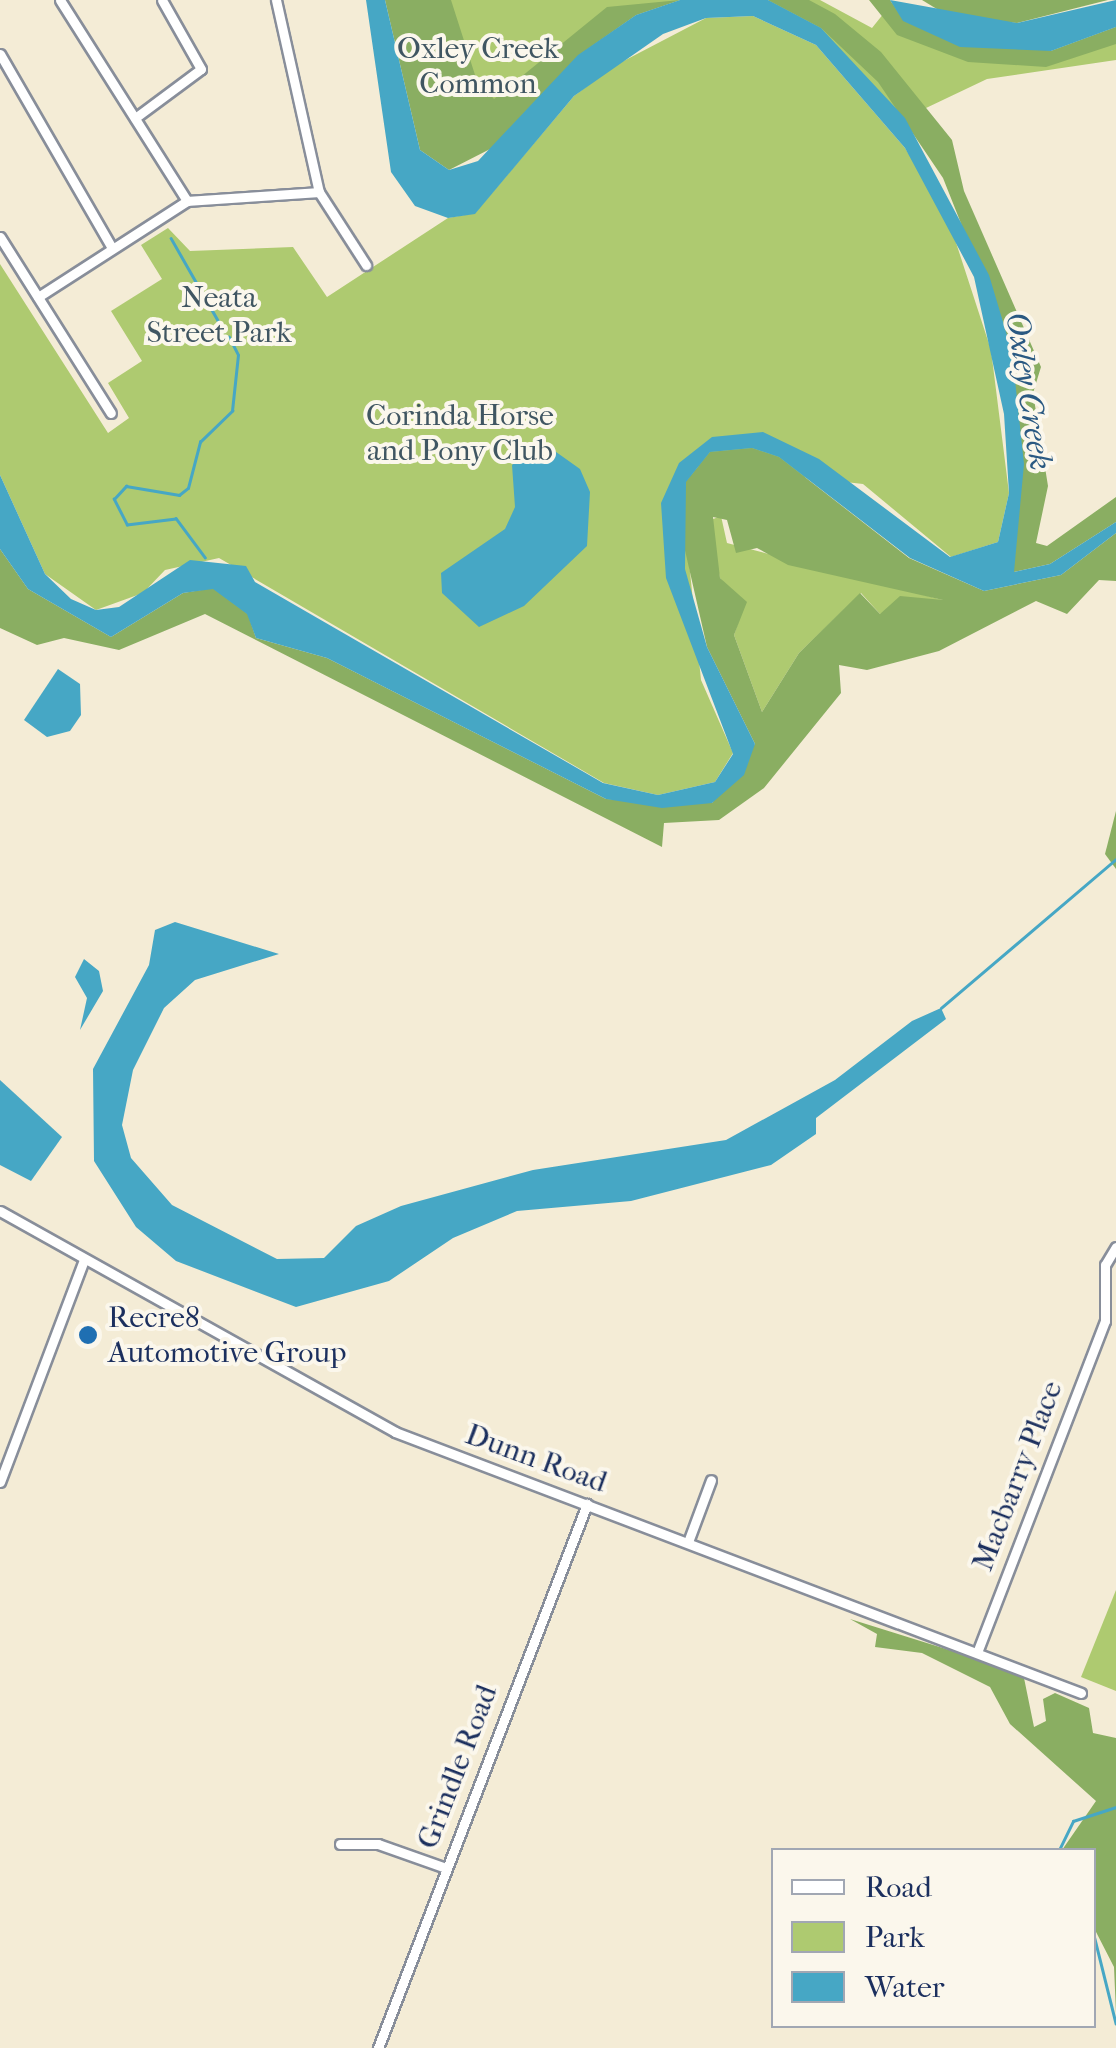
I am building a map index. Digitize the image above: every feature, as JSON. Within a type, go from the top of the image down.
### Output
[{"type":"street","points":[[60,0],[187,202]]},
{"type":"street","points":[[136,118],[200,69],[162,0]]},
{"type":"street","points":[[276,0],[319,192],[366,266]]},
{"type":"street","points":[[0,54],[112,248]]},
{"type":"street","points":[[38,297],[187,202],[319,192]]},
{"type":"street","points":[[0,238],[111,414]]},
{"type":"street","name":"Dunn Road","points":[[0,1211],[395,1432],[978,1650],[1082,1693]]},
{"type":"street","name":"Macbarry Place","points":[[1105,1321],[1105,1265],[1116,1247]]},
{"type":"street","points":[[0,1482],[84,1260]]},
{"type":"street","name":"Macbarry Place","points":[[978,1650],[1105,1321],[1116,1306]]},
{"type":"street","points":[[688,1542],[711,1480]]},
{"type":"street","name":"Grindle Road","points":[[378,2048],[587,1504]]},
{"type":"street","points":[[340,1844],[378,1844],[446,1868]]},
{"type":"green space","name":"Oxley Creek Common","points":[[385,0],[451,0],[476,78],[494,99],[607,7],[680,0],[636,15],[579,55],[496,146],[449,170],[420,150]]},
{"type":"green space","name":"Oxley Creek Common","points":[[395,0],[680,0],[636,15],[579,55],[496,146]]},
{"type":"green space","points":[[768,0],[820,0],[872,28],[892,3],[1051,51],[1116,27],[1116,60],[987,79],[905,118]]},
{"type":"green space","points":[[768,0],[809,0],[835,14],[881,52],[952,140],[964,191],[1041,367],[1033,393],[1048,486],[1036,543],[1047,546],[1116,497],[1116,522],[1050,564],[1014,572],[1012,352],[943,178],[878,82],[821,28]]},
{"type":"green space","points":[[869,0],[890,0],[904,21],[1051,51],[1116,27],[1116,44],[1046,67],[968,62],[897,35]]},
{"type":"green space","points":[[922,0],[1108,0],[1017,23],[950,17]]},
{"type":"green space","points":[[753,16],[816,45],[905,148],[946,212],[991,350],[1009,493],[998,542],[951,557],[863,484],[679,463],[701,680],[733,753],[715,782],[658,795],[604,783],[219,558],[165,570],[143,593],[96,610],[45,574],[0,475],[0,264],[108,433],[129,418],[108,383],[142,361],[111,311],[162,279],[141,245],[168,228],[190,251],[293,247],[327,297],[448,218],[475,213],[574,96],[614,66],[706,18]]},
{"type":"green space","points":[[752,448],[779,457],[909,558],[984,591],[1061,575],[1116,533],[1116,581],[1099,580],[1067,614],[1036,601],[939,651],[867,670],[839,665],[841,693],[764,788],[719,820],[664,823],[662,847],[205,614],[119,650],[64,638],[37,645],[0,628],[0,549],[28,589],[111,637],[183,593],[213,588],[248,614],[256,638],[327,658],[606,799],[712,803],[755,744],[707,647],[679,524],[686,481],[710,452]],"holes":[[[713,517],[727,520],[736,553],[757,548],[788,565],[943,600],[900,596],[880,614],[860,593],[799,653],[762,712],[734,635],[747,602],[720,578]]]},
{"type":"green space","points":[[721,516],[727,543],[943,600],[880,614],[861,593],[799,653],[762,712],[734,635],[743,608],[720,578],[708,521]]},
{"type":"green space","points":[[1116,811],[1116,869],[1105,854]]},
{"type":"green space","points":[[1116,1590],[1116,1691],[1081,1677]]},
{"type":"green space","points":[[850,1619],[1023,1673],[1034,1727],[1046,1721],[1043,1699],[1055,1693],[1089,1708],[1093,1733],[1116,1738],[1116,2013],[1114,1967],[1096,1932],[1096,1848],[1063,1848],[1096,1801],[1010,1724],[990,1687],[922,1653],[875,1647],[877,1634]]},
{"type":"water","name":"Oxley Creek","points":[[366,0],[385,0],[420,150],[449,170],[478,161],[578,55],[636,15],[680,0],[768,0],[821,28],[905,118],[989,275],[1012,352],[1024,464],[1014,572],[1050,564],[1116,522],[1116,533],[1061,575],[984,591],[910,558],[779,457],[752,448],[710,452],[686,482],[685,569],[707,647],[755,744],[744,775],[712,803],[662,808],[606,799],[327,658],[256,638],[247,614],[213,589],[183,593],[111,637],[28,589],[0,549],[0,475],[45,574],[71,599],[96,610],[119,607],[190,560],[246,566],[255,582],[603,783],[658,795],[715,782],[733,754],[666,578],[661,503],[679,463],[712,437],[763,432],[819,459],[950,557],[998,542],[1009,493],[1004,414],[974,277],[905,148],[816,45],[753,16],[706,18],[663,34],[574,96],[475,214],[448,218],[415,206],[391,172]]},
{"type":"water","points":[[890,0],[1017,23],[1116,0],[1116,27],[1051,51],[960,47],[903,21]]},
{"type":"water","points":[[542,442],[580,469],[590,492],[587,546],[524,606],[479,627],[442,593],[441,573],[505,529],[515,507],[512,465]]},
{"type":"water","points":[[58,669],[80,684],[81,715],[70,731],[47,737],[24,720]]},
{"type":"water","points":[[175,922],[279,954],[195,980],[164,1008],[133,1070],[122,1125],[131,1158],[172,1205],[277,1259],[324,1258],[356,1226],[401,1206],[533,1170],[726,1140],[835,1080],[912,1021],[941,1008],[946,1019],[816,1118],[816,1134],[771,1165],[631,1201],[517,1211],[453,1238],[389,1281],[296,1307],[176,1261],[136,1227],[94,1161],[93,1069],[149,965],[155,930]]},
{"type":"water","points":[[84,959],[99,971],[103,991],[80,1030],[87,998],[75,977]]},
{"type":"water","points":[[0,1080],[62,1137],[31,1181],[0,1165]]},
{"type":"waterway","points":[[171,238],[224,331]]},
{"type":"waterway","points":[[205,558],[176,519],[127,525],[114,499],[126,486],[179,495],[188,488],[200,442],[232,411],[238,355],[229,337]]},
{"type":"waterway","points":[[941,1008],[1116,859]]},
{"type":"waterway","points":[[1060,1848],[1073,1821],[1116,1807]]},
{"type":"waterway","points":[[1096,1943],[1116,2023]]},
{"type":"place","name":"Recre8 Automotive Group","points":[[88,1335]]},
{"type":"park label","name":"Neata Street Park","points":[[219,315]]},
{"type":"park label","name":"Corinda Horse and Pony Club","points":[[460,433]]}]
